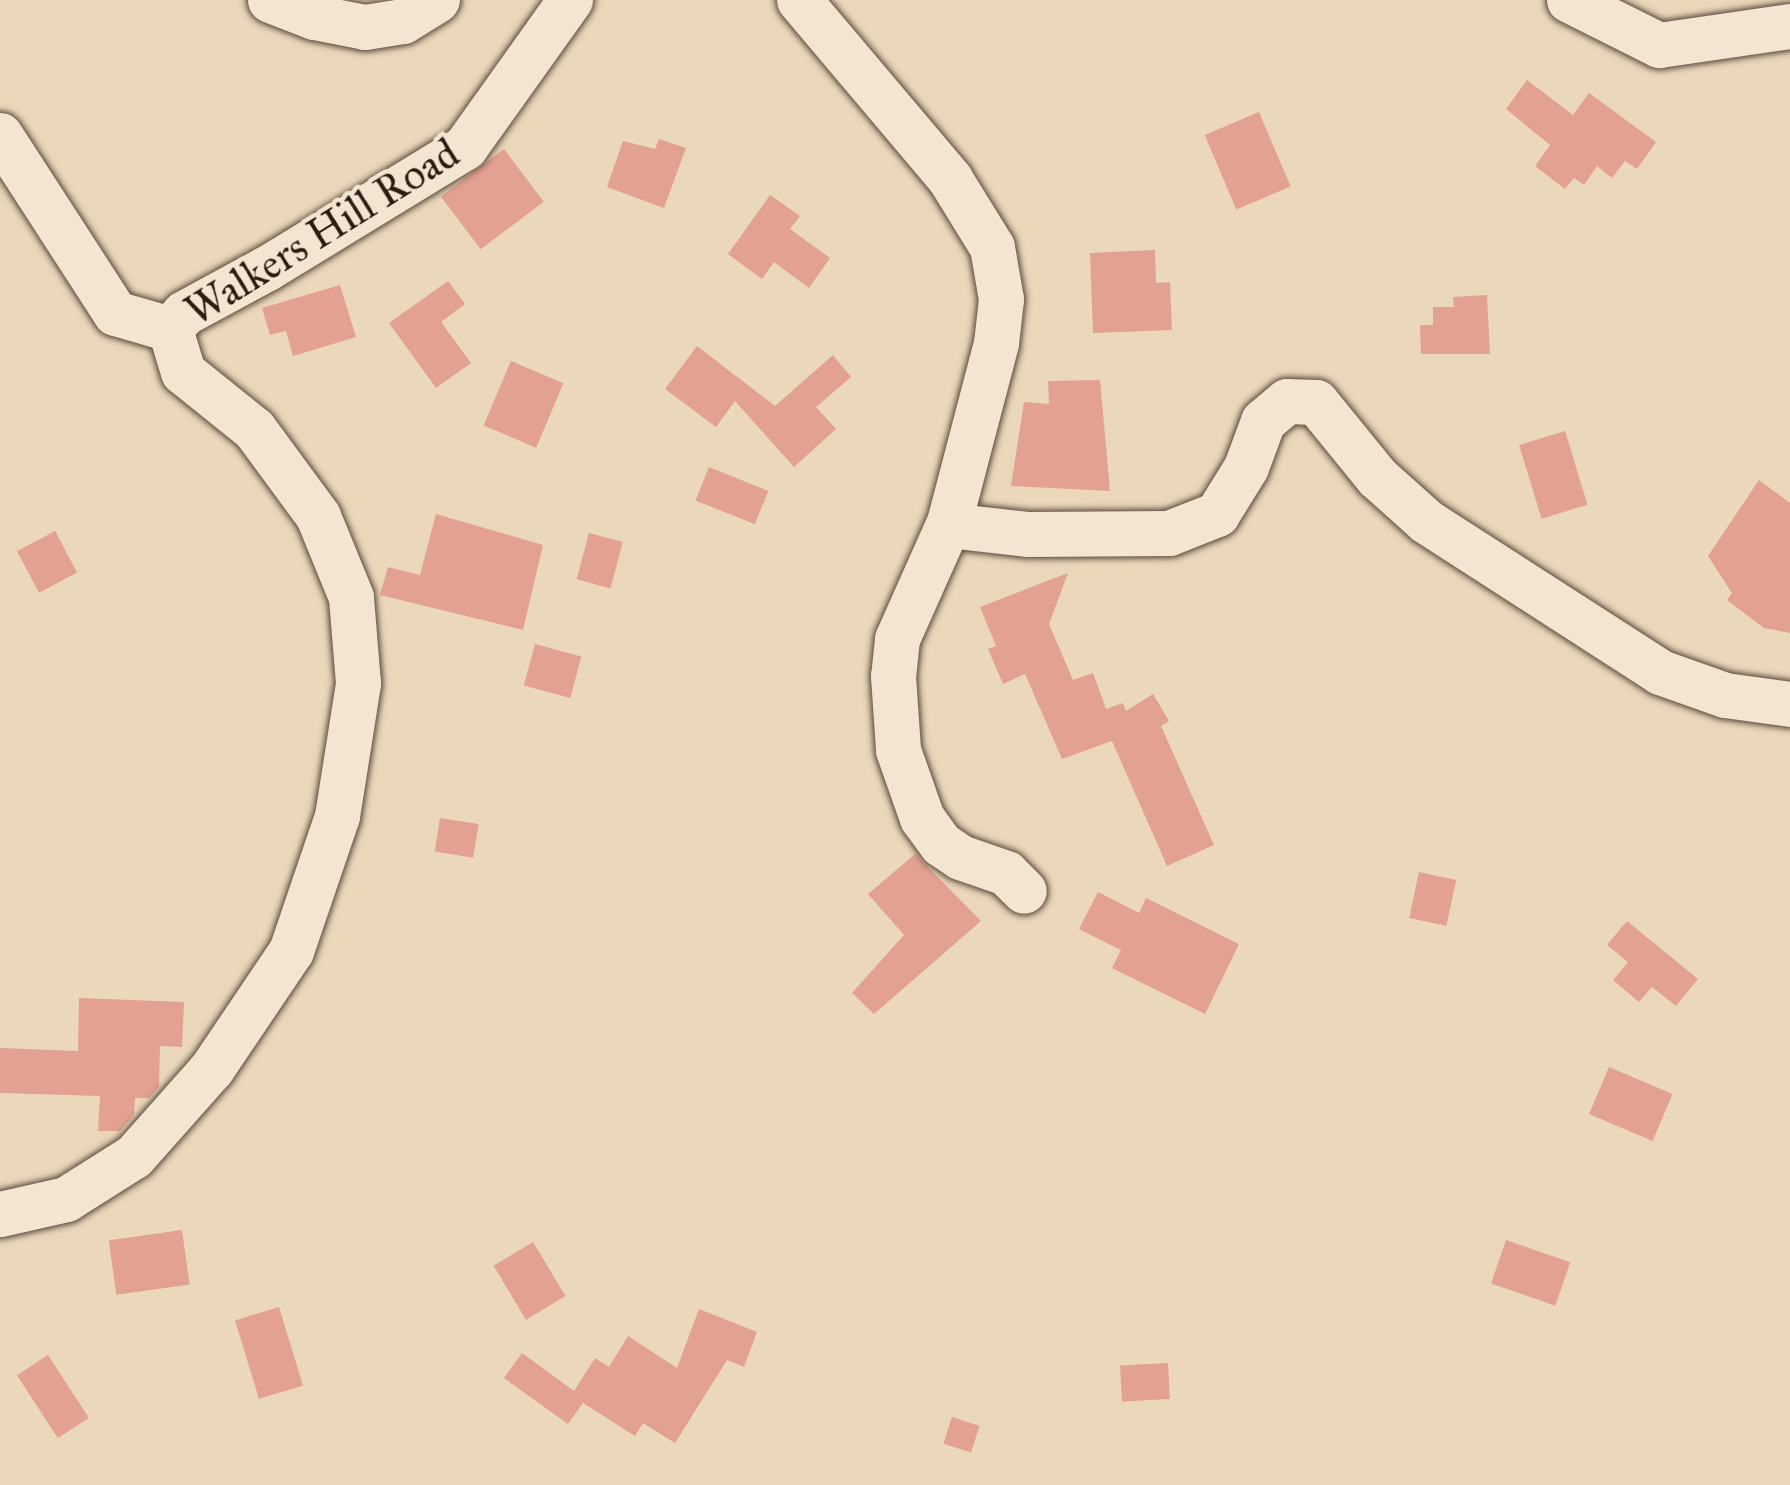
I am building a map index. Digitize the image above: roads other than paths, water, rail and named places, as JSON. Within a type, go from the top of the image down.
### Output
[{"type":"street","points":[[270,0],[314,17],[365,27],[403,21],[437,0]]},
{"type":"street","name":"Walkers Hill Road","points":[[0,1214],[66,1199],[134,1156],[212,1068],[291,951],[337,816],[358,682],[351,597],[318,516],[254,429],[183,372],[170,329],[184,313],[465,147],[570,0]]},
{"type":"street","points":[[799,0],[950,179],[992,247],[1001,299],[996,343],[948,525],[897,639],[892,676],[898,750],[922,818],[940,844],[960,857],[1006,873],[1024,891]]},
{"type":"street","points":[[1569,0],[1659,45],[1790,26]]},
{"type":"street","points":[[0,135],[115,313],[170,329]]},
{"type":"street","points":[[948,525],[1028,535],[1169,533],[1217,514],[1246,467],[1263,421],[1286,401],[1316,402],[1377,477],[1426,521],[1660,672],[1725,695],[1790,704]]}]
